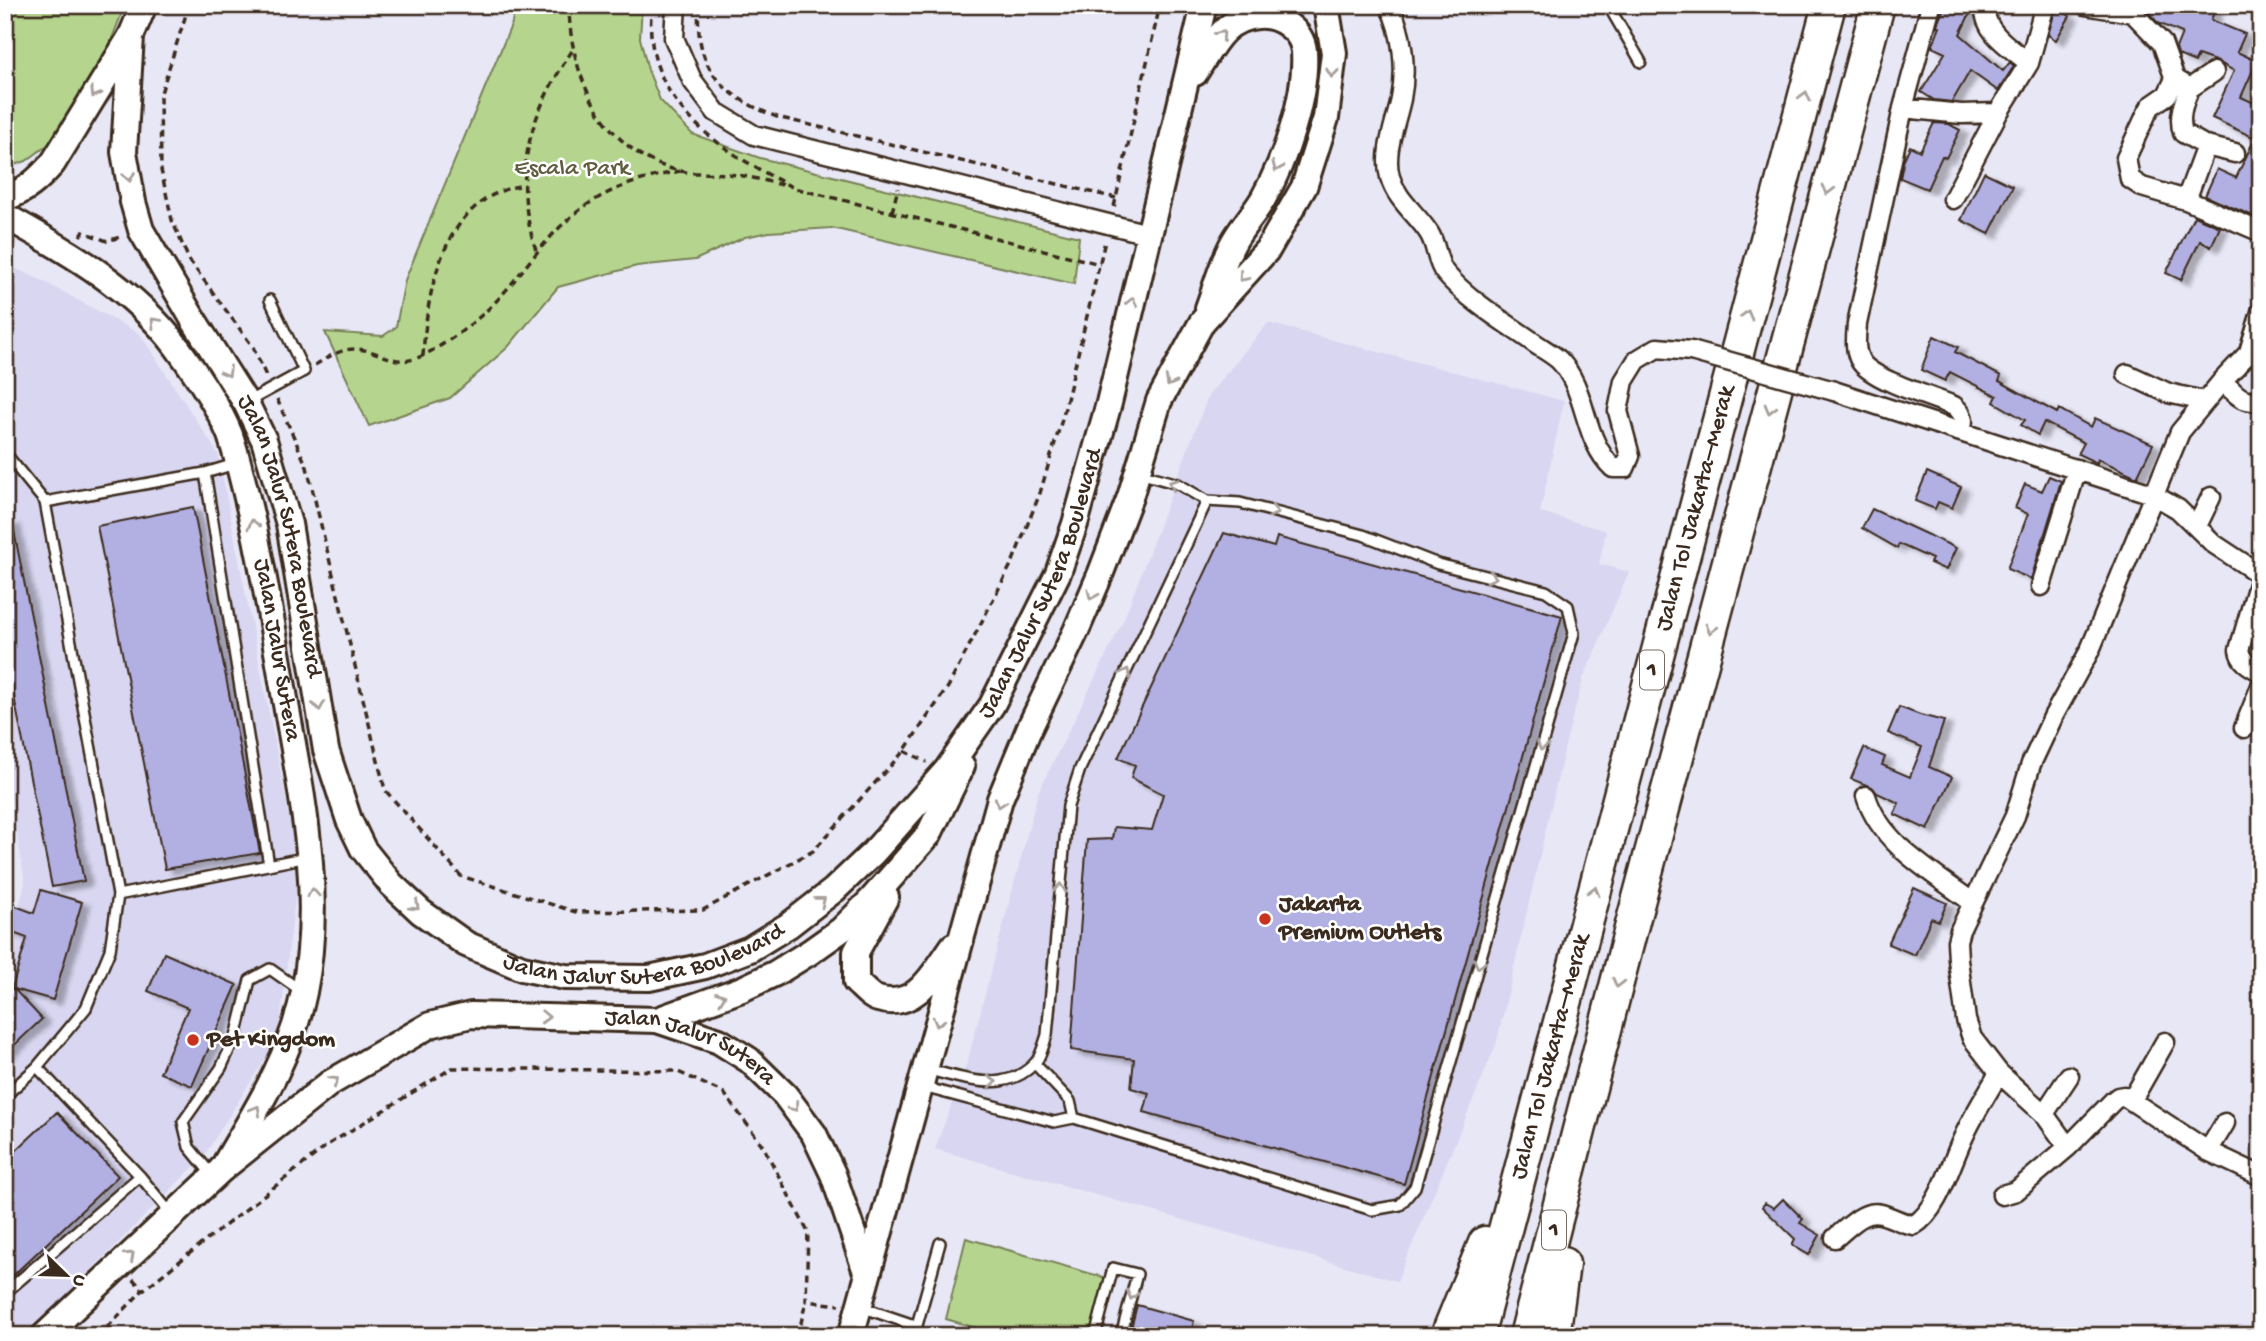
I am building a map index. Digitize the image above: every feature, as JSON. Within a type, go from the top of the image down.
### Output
[{"type":"highway","name":"Jalan Tol Jakarta–Merak","points":[[1477,1336],[1829,5]]},
{"type":"highway","name":"Jalan Tol Jakarta–Merak","points":[[1526,1336],[1634,917],[1878,5]]},
{"type":"highway","points":[[1553,1336],[1582,1124]]},
{"type":"highway","points":[[1447,1336],[1526,1148]]},
{"type":"main road","points":[[5,198],[23,191],[39,180],[52,163],[131,36],[144,5]]},
{"type":"main road","name":"Jalan Jalur Sutera Boulevard","points":[[131,36],[124,152],[133,202],[141,230],[246,403],[264,440],[289,524],[326,750],[349,820],[363,849],[384,875],[421,912],[466,944],[522,968],[565,977],[649,978],[705,966],[750,949],[798,918],[834,890],[873,853],[946,771],[992,705],[1058,573],[1075,524],[1109,404],[1204,5]]},
{"type":"main road","name":"Jalan Jalur Sutera Boulevard","points":[[851,1336],[1000,799],[1100,575],[1159,401],[1202,322],[1268,249],[1304,187],[1326,118],[1334,53],[1326,5]]},
{"type":"main road","points":[[1184,91],[1223,29],[1248,16],[1271,15],[1292,27],[1304,48],[1302,79],[1294,122],[1279,164],[1262,199],[1233,243],[1202,322]]},
{"type":"main road","name":"Jalan Jalur Sutera","points":[[5,216],[69,252],[118,288],[144,310],[177,348],[229,434],[261,553],[311,857],[314,914],[304,993],[295,1029],[284,1057],[218,1173]]},
{"type":"main road","points":[[972,896],[955,944],[919,993],[898,1002],[876,999],[856,982],[856,952],[879,907],[929,834],[992,705]]},
{"type":"main road","points":[[657,1020],[742,989],[776,973],[810,952],[841,930],[929,834]]},
{"type":"main road","name":"Jalan Jalur Sutera","points":[[44,1336],[218,1173],[330,1083],[430,1025],[471,1016],[657,1020],[719,1041],[749,1060],[785,1096],[814,1134],[833,1174],[867,1275]]},
{"type":"street","points":[[676,5],[674,38],[692,80],[716,112],[754,135],[1149,234]]},
{"type":"street","points":[[1389,5],[1403,54],[1401,96],[1389,146],[1390,176],[1402,202],[1430,234],[1443,271],[1468,294],[1559,360],[1575,383],[1585,419],[1603,459],[1613,468],[1625,468],[1630,456],[1618,411],[1624,381],[1637,360],[1657,348],[1691,351],[1834,391],[2152,494],[2178,509],[2214,544],[2261,574],[2239,650],[2245,663],[2261,672]]},
{"type":"street","points":[[1931,5],[1903,108],[1857,324],[1855,345],[1860,360],[1871,373],[1954,406],[1962,413],[1964,422],[1961,431]]},
{"type":"street","points":[[1985,5],[1985,21],[1993,33],[2029,64]]},
{"type":"street","points":[[1953,199],[1998,113],[2029,64],[2045,5]]},
{"type":"street","points":[[2085,5],[2135,9],[2162,43],[2183,84],[2183,133],[2206,146],[2235,153]]},
{"type":"street","points":[[2214,72],[2183,84],[2151,106],[2126,158],[2127,170],[2130,179],[2142,187],[2259,228]]},
{"type":"street","points":[[1903,108],[1961,114],[1998,113]]},
{"type":"street","points":[[2186,201],[2206,146]]},
{"type":"street","points":[[2068,1147],[2044,1114],[1998,1073],[1972,1038],[1966,1020],[1957,941],[2015,816],[2031,764],[2090,650],[2152,494],[2180,432],[2222,381],[2257,352],[2261,312]]},
{"type":"street","points":[[2127,374],[2168,393],[2204,401]]},
{"type":"street","points":[[2222,381],[2239,398],[2247,402],[2261,401]]},
{"type":"street","points":[[2041,586],[2077,469]]},
{"type":"street","points":[[2197,526],[2211,497]]},
{"type":"street","points":[[2244,728],[2261,686]]},
{"type":"street","points":[[1866,796],[1871,813],[1899,847],[1973,903]]},
{"type":"street","points":[[2132,1100],[2165,1042]]},
{"type":"street","points":[[1835,1238],[1871,1212],[1879,1212],[1908,1225],[1914,1225],[1925,1217],[1953,1163],[1963,1136],[1998,1073]]},
{"type":"street","points":[[2044,1114],[2069,1076]]},
{"type":"street","points":[[2003,1195],[2016,1191],[2068,1147],[2118,1097],[2123,1096],[2208,1151],[2261,1176]]},
{"type":"street","points":[[2208,1151],[2225,1123]]},
{"type":"lane","points":[[1608,5],[1641,62]]},
{"type":"lane","points":[[246,403],[304,371],[270,300]]},
{"type":"lane","points":[[5,453],[45,502],[118,895],[110,950],[86,1008],[37,1067],[5,1096]]},
{"type":"lane","points":[[45,502],[205,473],[238,463]]},
{"type":"lane","points":[[923,1077],[1054,1122],[1074,1118],[1372,1210],[1400,1205],[1415,1187],[1574,633],[1567,606],[1546,591],[1438,564],[1363,536],[1252,506],[1207,501],[1178,484],[1137,472]]},
{"type":"lane","points":[[205,473],[269,865]]},
{"type":"lane","points":[[923,1077],[983,1083],[1010,1080],[1035,1063],[1047,1035],[1068,806],[1080,769],[1207,501]]},
{"type":"lane","points":[[118,895],[311,857]]},
{"type":"lane","points":[[218,1173],[189,1147],[183,1122],[221,1069],[237,1033],[250,980],[270,969],[304,993]]},
{"type":"lane","points":[[1035,1063],[1070,1101],[1074,1118]]},
{"type":"lane","points":[[37,1067],[174,1216]]},
{"type":"lane","points":[[5,1293],[140,1176]]},
{"type":"lane","points":[[859,1307],[915,1331],[940,1243]]},
{"type":"lane","points":[[1095,1336],[1113,1268],[1137,1274],[1121,1336]]},
{"type":"path","points":[[189,5],[160,96],[161,170],[172,220],[189,260],[253,347],[307,467],[385,790],[461,876],[576,912],[703,910],[813,851],[904,751],[947,687],[1013,561],[1040,493],[1063,416],[1160,5]]},
{"type":"path","points":[[569,5],[572,51],[590,97],[603,120],[618,138],[635,152],[680,171],[756,178],[794,188]]},
{"type":"path","points":[[699,5],[698,32],[702,52],[713,75],[729,93],[748,106],[776,117],[1116,198]]},
{"type":"path","points":[[536,251],[529,228],[525,185],[529,142],[538,109],[551,82],[572,51]]},
{"type":"path","points":[[304,371],[340,351],[355,349],[369,351],[394,361],[410,361],[423,356],[449,341],[478,318],[521,272],[536,251],[559,227],[583,208],[630,182],[680,171]]},
{"type":"path","points":[[423,356],[429,298],[446,244],[458,225],[475,208],[494,194],[525,185]]},
{"type":"path","points":[[69,252],[83,232],[107,241],[141,230]]},
{"type":"path","points":[[99,1336],[144,1290],[329,1144],[452,1068],[676,1071],[724,1093],[763,1146],[808,1232],[806,1301],[798,1336]]},
{"type":"path","points":[[806,1301],[859,1307]]},
{"type":"shaded area","points":[[5,264],[41,280],[140,334],[218,454],[299,865],[278,1038],[204,1156],[26,1336],[5,1336],[5,964],[25,883],[5,762]]},
{"type":"shaded area","name":"Jakarta Premium Outlets","points":[[1268,323],[1564,401],[1540,512],[1606,531],[1599,564],[1629,572],[1583,679],[1496,1045],[1397,1281],[935,1149],[967,1063],[1038,793],[1124,619],[1208,396]]},
{"type":"green space","points":[[5,5],[125,5],[109,46],[53,141],[26,161],[5,168]]},
{"type":"green space","name":"Escala Park","points":[[515,5],[642,5],[640,38],[648,70],[660,100],[692,134],[760,158],[1079,237],[1074,284],[832,228],[769,232],[745,237],[695,260],[637,266],[558,287],[508,347],[450,398],[369,426],[325,332],[383,336],[396,327],[405,280],[512,23]]},
{"type":"green space","points":[[966,1238],[1106,1278],[1091,1336],[982,1336],[983,1330],[946,1319]]},
{"type":"building","points":[[1945,5],[1974,5],[1960,34],[2003,71],[2010,62],[2014,66],[1998,91],[1970,71],[1952,102],[1934,100],[1921,92],[1945,53],[1932,47]]},
{"type":"building","points":[[2148,5],[2203,5],[2215,10],[2211,20],[2245,34],[2237,52],[2257,61],[2241,97],[2261,106],[2261,200],[2253,216],[2205,196],[2217,169],[2236,178],[2255,138],[2212,118],[2234,71],[2198,55],[2195,62],[2178,55],[2176,48],[2182,33],[2158,23],[2147,11]]},
{"type":"building","points":[[2056,8],[2070,16],[2056,40],[2048,35]]},
{"type":"building","points":[[1934,123],[1949,124],[1960,130],[1946,158],[1942,156],[1927,189],[1900,178],[1910,146],[1920,151]]},
{"type":"building","points":[[1984,172],[2013,186],[1989,234],[1961,220]]},
{"type":"building","points":[[2194,216],[2220,227],[2211,247],[2200,241],[2181,280],[2166,273]]},
{"type":"building","points":[[1934,336],[1958,347],[1955,352],[2001,376],[1999,381],[2057,413],[2059,409],[2091,427],[2095,418],[2153,444],[2137,477],[2098,459],[2097,463],[2078,454],[2084,443],[2044,422],[2038,435],[2021,425],[2025,420],[1994,402],[1997,396],[1950,372],[1945,381],[1921,370]]},
{"type":"building","points":[[1927,472],[1961,487],[1952,508],[1938,502],[1935,509],[1915,501]]},
{"type":"building","points":[[2049,476],[2061,481],[2031,579],[2007,569],[2028,514],[2015,508],[2025,484],[2042,491]]},
{"type":"building","points":[[193,507],[260,853],[165,869],[97,526]]},
{"type":"building","points":[[1872,509],[1956,548],[1946,570],[1930,563],[1932,559],[1899,544],[1897,548],[1862,528]]},
{"type":"building","points":[[12,521],[84,881],[52,887],[5,652],[5,522]]},
{"type":"building","points":[[1224,533],[1274,547],[1277,537],[1562,616],[1404,1184],[1144,1112],[1149,1093],[1131,1088],[1134,1059],[1071,1050],[1087,840],[1112,839],[1114,827],[1152,830],[1163,794],[1131,778],[1135,765],[1118,758]]},
{"type":"building","points":[[1899,707],[1944,721],[1929,767],[1952,777],[1928,830],[1894,814],[1899,803],[1877,793],[1872,787],[1851,779],[1864,748],[1885,757],[1882,765],[1910,777],[1922,747],[1888,733]]},
{"type":"building","points":[[1914,888],[1947,903],[1939,921],[1931,918],[1915,955],[1888,944]]},
{"type":"building","points":[[41,890],[82,902],[53,1000],[14,989],[42,1019],[5,1054],[5,1003],[8,1001],[27,938],[5,930],[5,902],[34,913]]},
{"type":"building","name":"Pet Kingdom","points":[[164,953],[237,985],[192,1086],[160,1073],[188,1008],[148,991]]},
{"type":"building","points":[[57,1112],[118,1176],[5,1283],[5,1161]]},
{"type":"building","points":[[1783,1199],[1803,1219],[1800,1223],[1820,1235],[1809,1255],[1792,1245],[1795,1239],[1762,1207],[1765,1203],[1774,1208]]},
{"type":"building","points":[[1137,1305],[1194,1321],[1190,1336],[1129,1336]]},
{"type":"place","name":"Jakarta Premium Outlets","points":[[1265,919]]},
{"type":"place","name":"Pet Kingdom","points":[[193,1040]]}]
